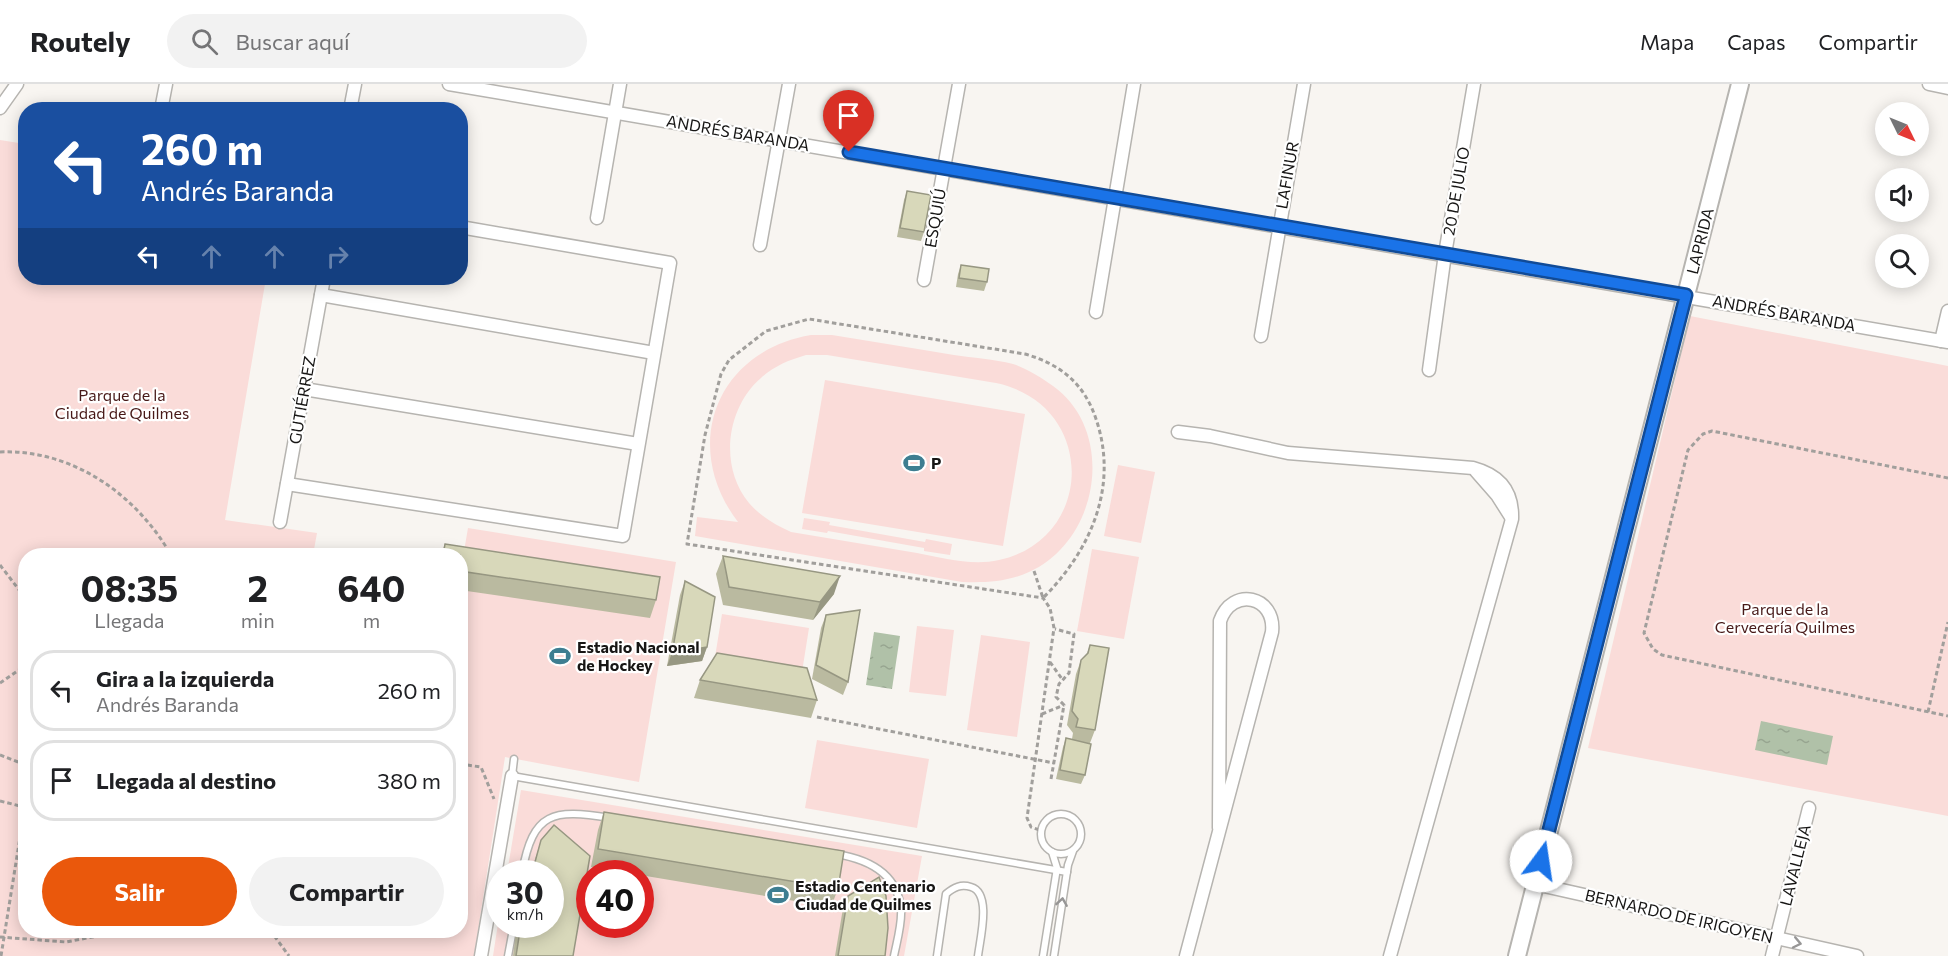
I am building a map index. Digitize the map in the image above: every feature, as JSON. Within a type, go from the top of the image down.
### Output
[{"type":"street","points":[[0,108],[17,84]]},
{"type":"street","points":[[163,102],[166,84]]},
{"type":"street","points":[[352,102],[355,84]]},
{"type":"street","name":"ANDRÉS BARANDA","points":[[450,84],[1944,341]]},
{"type":"street","points":[[597,218],[620,84]]},
{"type":"street","points":[[760,245],[789,84]]},
{"type":"street","name":"ESQUIÚ","points":[[924,280],[959,84]]},
{"type":"street","points":[[1096,312],[1134,84]]},
{"type":"street","name":"LAFINUR","points":[[1261,336],[1304,84]]},
{"type":"street","name":"20 DE JULIO","points":[[1429,370],[1445,254],[1474,84]]},
{"type":"street","name":"LAPRIDA","points":[[1517,956],[1740,84]]},
{"type":"street","points":[[1929,84],[1948,88]]},
{"type":"street","points":[[287,484],[623,536],[670,263],[468,228]]},
{"type":"street","name":"GUTIÉRREZ","points":[[280,522],[323,285]]},
{"type":"street","points":[[321,295],[654,353]]},
{"type":"street","points":[[1944,341],[1948,311]]},
{"type":"street","points":[[304,389],[638,444]]},
{"type":"street","points":[[1178,432],[1210,436],[1288,453],[1473,468],[1493,489],[1512,519],[1390,956]]},
{"type":"street","points":[[1186,956],[1272,632],[1272,617],[1267,609],[1251,599],[1239,599],[1229,605],[1220,621],[1219,828]]},
{"type":"street","points":[[481,956],[512,776]]},
{"type":"street","name":"LAVALLEJA","points":[[1772,956],[1809,808]]},
{"type":"street","name":"BERNARDO DE IRIGOYEN","points":[[1536,884],[1857,956]]},
{"type":"lane","points":[[514,759],[512,776],[1067,872]]},
{"type":"lane","points":[[525,860],[530,839],[547,820],[555,815],[572,813],[619,819]]},
{"type":"lane","points":[[1054,956],[1067,872],[1074,849],[1080,839],[1080,828],[1068,816],[1051,817],[1042,831],[1043,843],[1052,851],[1063,854],[1074,849]]},
{"type":"lane","points":[[1042,956],[1057,870],[1052,851]]},
{"type":"lane","points":[[826,852],[860,858],[873,864],[892,884],[899,898],[901,912],[894,956]]},
{"type":"lane","points":[[937,956],[946,894],[954,887],[965,885],[976,888],[983,899],[978,956]]},
{"type":"lane","points":[[508,956],[511,938]]},
{"type":"path","points":[[809,319],[1025,354],[1053,363],[1070,375],[1093,410],[1102,436],[1105,451],[1103,493],[1092,526],[1077,556],[1058,583],[1042,598],[687,544],[715,391],[729,360],[766,331],[809,319]]},
{"type":"path","points":[[1948,478],[1712,431],[1703,434],[1688,450],[1644,633],[1653,649],[1662,655],[1948,716]]},
{"type":"path","points":[[0,452],[33,454],[59,460],[103,480],[140,512],[166,548]]},
{"type":"path","points":[[0,565],[18,588]]},
{"type":"path","points":[[1034,571],[1042,598],[1050,608],[1054,628],[1027,818],[1031,827],[1042,831]]},
{"type":"path","points":[[0,574],[7,574]]},
{"type":"path","points":[[1928,712],[1948,622]]},
{"type":"path","points":[[1054,628],[1074,634],[1068,673],[1062,679],[1056,697],[1065,705]]},
{"type":"path","points":[[1050,662],[1062,679]]},
{"type":"path","points":[[0,683],[18,671]]},
{"type":"path","points":[[1042,714],[1065,705]]},
{"type":"path","points":[[1051,779],[1065,705]]},
{"type":"path","points":[[817,717],[1054,762]]},
{"type":"path","points":[[0,755],[18,762]]},
{"type":"path","points":[[468,765],[481,767],[494,798],[493,809]]},
{"type":"path","points":[[0,801],[18,805]]},
{"type":"path","points":[[1,956],[18,847]]},
{"type":"path","points":[[2,938],[66,942],[87,938]]},
{"type":"path","points":[[276,938],[289,956]]},
{"type":"green space","name":"Parque de la Ciudad de Quilmes","points":[[0,140],[18,143],[18,285],[265,285],[225,520],[317,533],[314,548],[18,548],[18,938],[468,938],[468,548],[465,548],[468,528],[676,562],[639,782],[505,757],[489,860],[486,860],[486,879],[474,956],[0,956]]},
{"type":"green space","name":"Parque de la Cervecería Quilmes","points":[[1690,316],[1948,366],[1948,816],[1588,748]]},
{"type":"green space","points":[[811,335],[832,335],[1006,362],[1023,368],[1044,380],[1073,406],[1086,430],[1092,457],[1091,485],[1084,512],[1071,536],[1053,557],[1029,572],[1004,580],[962,582],[695,536],[697,517],[738,522],[721,493],[712,463],[711,434],[717,406],[731,381],[751,360],[778,345]],"holes":[[[806,355],[827,355],[996,383],[1029,396],[1053,417],[1067,443],[1072,472],[1067,500],[1054,526],[1031,547],[999,560],[968,562],[791,532],[763,516],[753,508],[739,489],[733,472],[730,456],[731,438],[740,405],[761,378],[776,367]]]},
{"type":"green space","name":"P","points":[[825,380],[1025,414],[1003,546],[802,513]]},
{"type":"green space","points":[[1118,465],[1155,472],[1141,543],[1104,536]]},
{"type":"green space","points":[[804,518],[830,522],[829,525],[925,542],[926,539],[952,544],[950,555],[924,551],[924,548],[828,531],[827,533],[802,529]]},
{"type":"green space","points":[[1092,549],[1139,557],[1124,639],[1077,631]]},
{"type":"green space","points":[[722,614],[809,628],[802,672],[715,657]]},
{"type":"green space","points":[[917,626],[954,630],[946,696],[909,692]]},
{"type":"green space","points":[[981,635],[1030,642],[1017,737],[967,730]]},
{"type":"green space","points":[[817,740],[929,759],[917,828],[805,808]]},
{"type":"green space","name":"Estadio Centenario Ciudad de Quilmes","points":[[521,790],[922,856],[904,956],[493,956],[496,938],[564,938],[564,860],[509,860]]},
{"type":"water","points":[[874,632],[900,636],[892,689],[866,685]]},
{"type":"water","points":[[1761,721],[1833,736],[1827,765],[1755,750]]},
{"type":"building","points":[[907,191],[931,195],[924,232],[900,228]]},
{"type":"building","points":[[961,265],[989,269],[987,282],[959,278]]},
{"type":"building","points":[[445,544],[660,577],[656,600],[468,572],[468,548],[444,548]]},
{"type":"building","points":[[723,556],[840,576],[820,602],[729,587]]},
{"type":"building","points":[[685,581],[715,597],[707,647],[672,653]]},
{"type":"building","points":[[860,610],[848,682],[816,665],[826,615]]},
{"type":"building","points":[[1090,645],[1109,648],[1095,730],[1076,727],[1078,719],[1072,711],[1081,660],[1088,653]]},
{"type":"building","points":[[717,653],[807,668],[817,700],[700,680]]},
{"type":"building","points":[[1066,738],[1091,744],[1085,775],[1060,770]]},
{"type":"building","points":[[604,812],[844,851],[838,889],[598,849]]},
{"type":"building","points":[[554,825],[590,856],[589,860],[576,860],[576,938],[573,956],[516,956],[519,938],[564,938],[564,860],[536,860],[541,840]]},
{"type":"building","points":[[879,877],[886,896],[888,928],[885,956],[838,956],[848,896]]},
{"type":"place","name":"P","points":[[914,463]]},
{"type":"place","name":"Estadio Nacional de Hockey","points":[[560,656]]},
{"type":"place","name":"Estadio Centenario Ciudad de Quilmes","points":[[778,895]]},
{"type":"route","points":[[849,152],[1686,295],[1541,861]]}]
